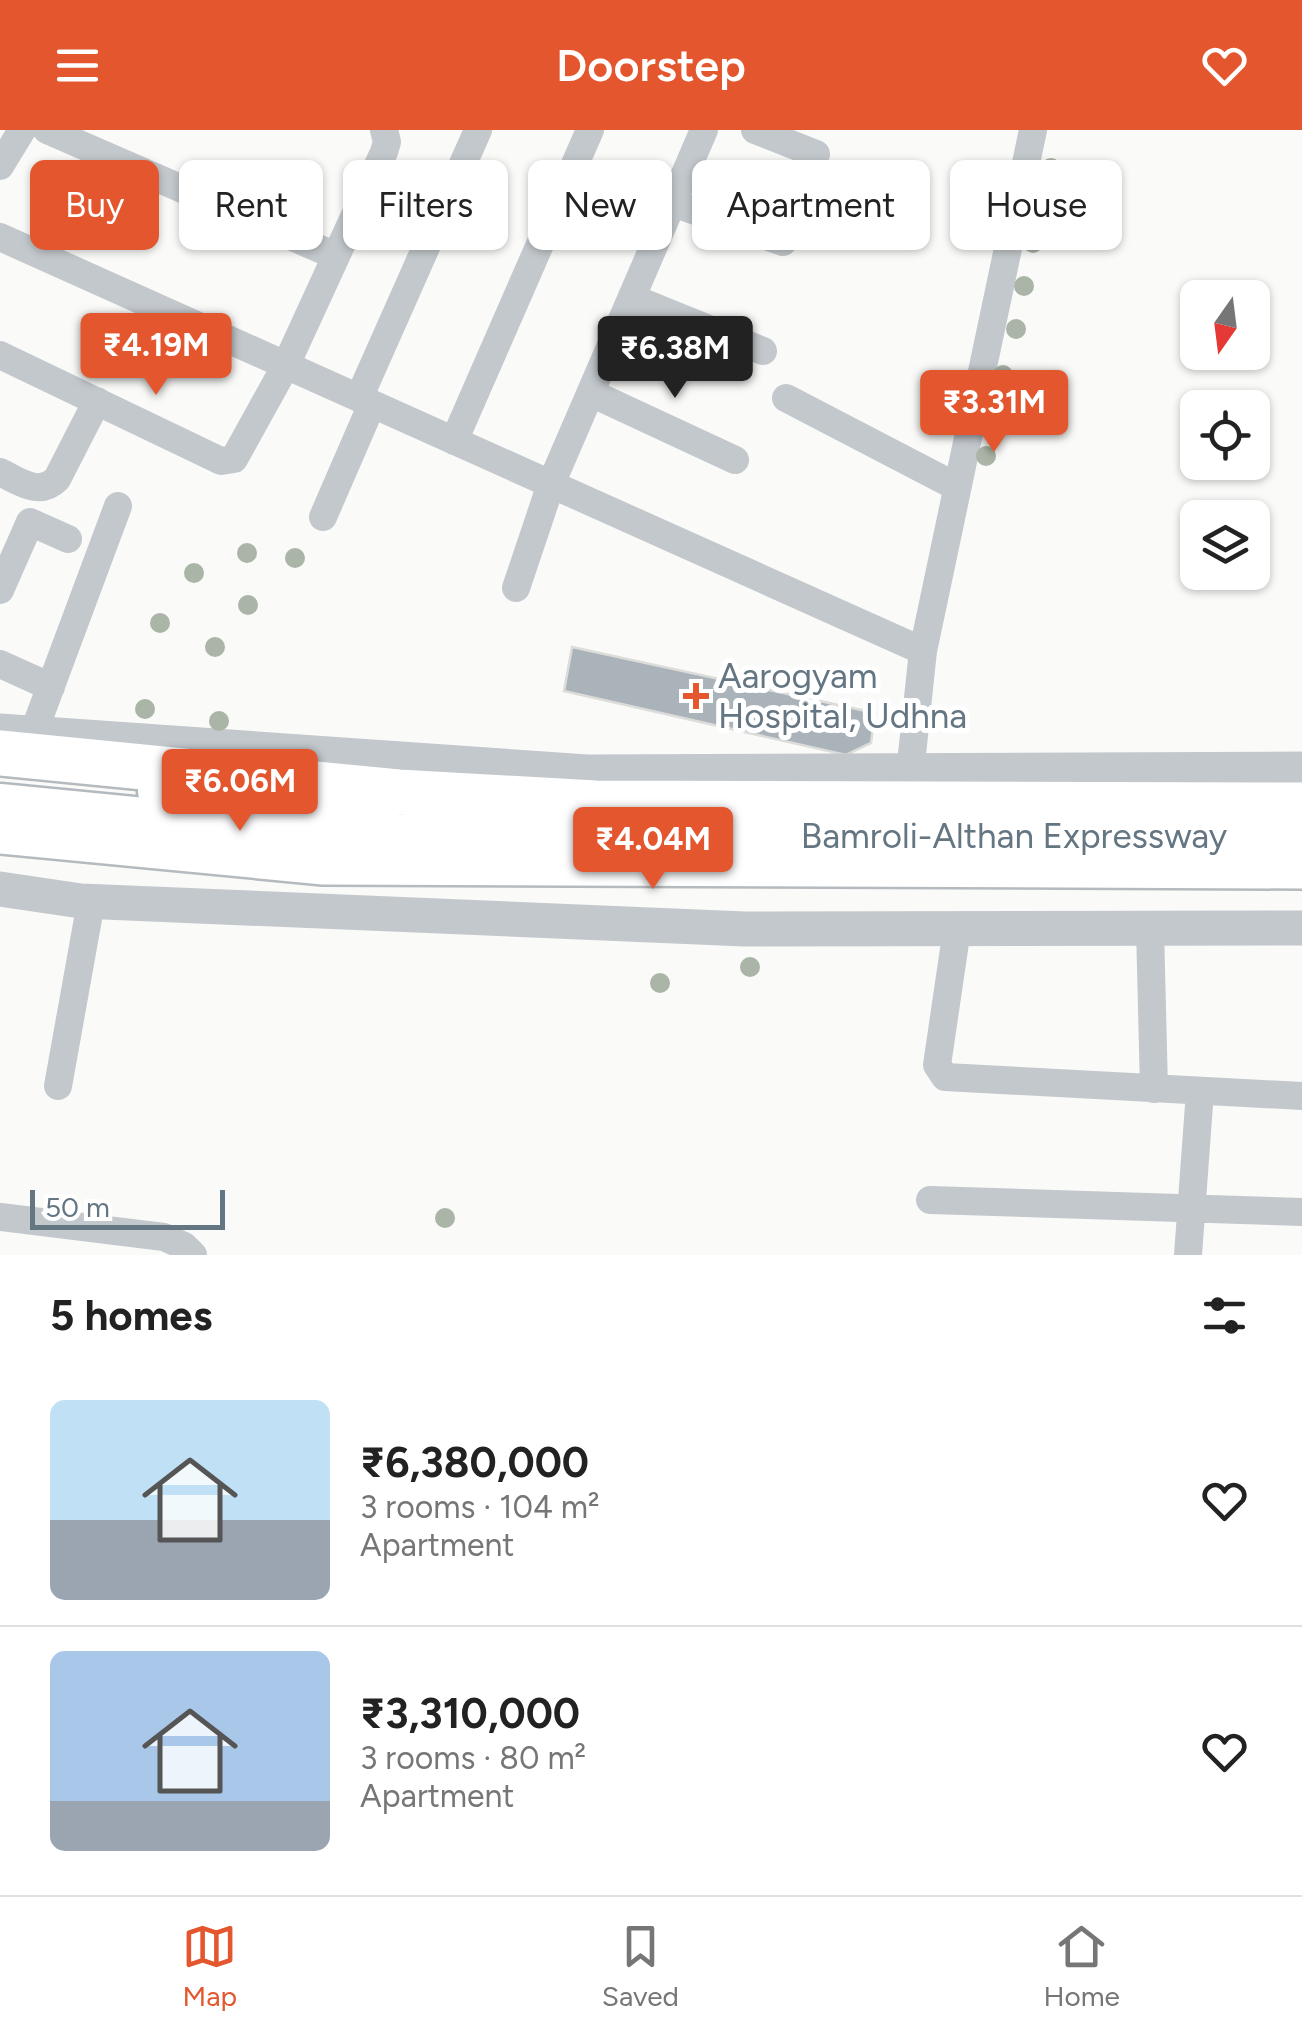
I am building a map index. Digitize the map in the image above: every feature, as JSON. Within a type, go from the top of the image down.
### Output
[{"type":"main road","points":[[11,739],[398,792],[595,803],[1302,805]]},
{"type":"main road","points":[[0,776],[332,809],[486,832]]},
{"type":"main road","points":[[0,804],[328,836],[486,832]]},
{"type":"main road","points":[[0,831],[324,862],[1302,866]]},
{"type":"main road","name":"Bamroli-Althan Expressway","points":[[486,832],[594,836],[1302,836]]},
{"type":"street","points":[[0,166],[22,130]]},
{"type":"street","points":[[48,130],[336,256]]},
{"type":"street","points":[[0,355],[229,462],[240,454],[286,365],[384,152],[384,130]]},
{"type":"street","points":[[322,517],[365,401],[478,130]]},
{"type":"street","points":[[454,440],[590,130]]},
{"type":"street","points":[[692,210],[672,203],[704,130]]},
{"type":"street","points":[[755,130],[816,154]]},
{"type":"street","points":[[910,773],[923,651],[1033,130]]},
{"type":"street","points":[[0,236],[923,651]]},
{"type":"street","points":[[516,588],[551,484],[652,250]]},
{"type":"street","points":[[632,298],[763,351]]},
{"type":"street","points":[[591,393],[735,460]]},
{"type":"street","points":[[786,398],[958,487]]},
{"type":"street","points":[[0,472],[29,486],[50,486],[58,479],[97,401]]},
{"type":"street","points":[[11,739],[51,687],[118,506]]},
{"type":"street","points":[[0,590],[30,522],[68,539]]},
{"type":"street","points":[[0,664],[51,687]]},
{"type":"street","points":[[11,739],[587,772],[1302,768]]},
{"type":"street","points":[[0,889],[91,902],[745,928],[1302,928]]},
{"type":"street","points":[[58,1086],[91,902]]},
{"type":"street","points":[[1150,928],[1154,1089]]},
{"type":"street","points":[[957,929],[937,1065],[945,1078],[1302,1096]]},
{"type":"street","points":[[1188,1255],[1200,1091]]},
{"type":"street","points":[[930,1200],[1302,1212]]},
{"type":"street","points":[[0,1217],[92,1242],[164,1237],[184,1246],[192,1255]]},
{"type":"building","points":[[572,647],[875,713],[871,743],[846,755],[564,691]]},
{"type":"place","name":"Aarogyam Hospital, Udhna","points":[[696,696]]}]
